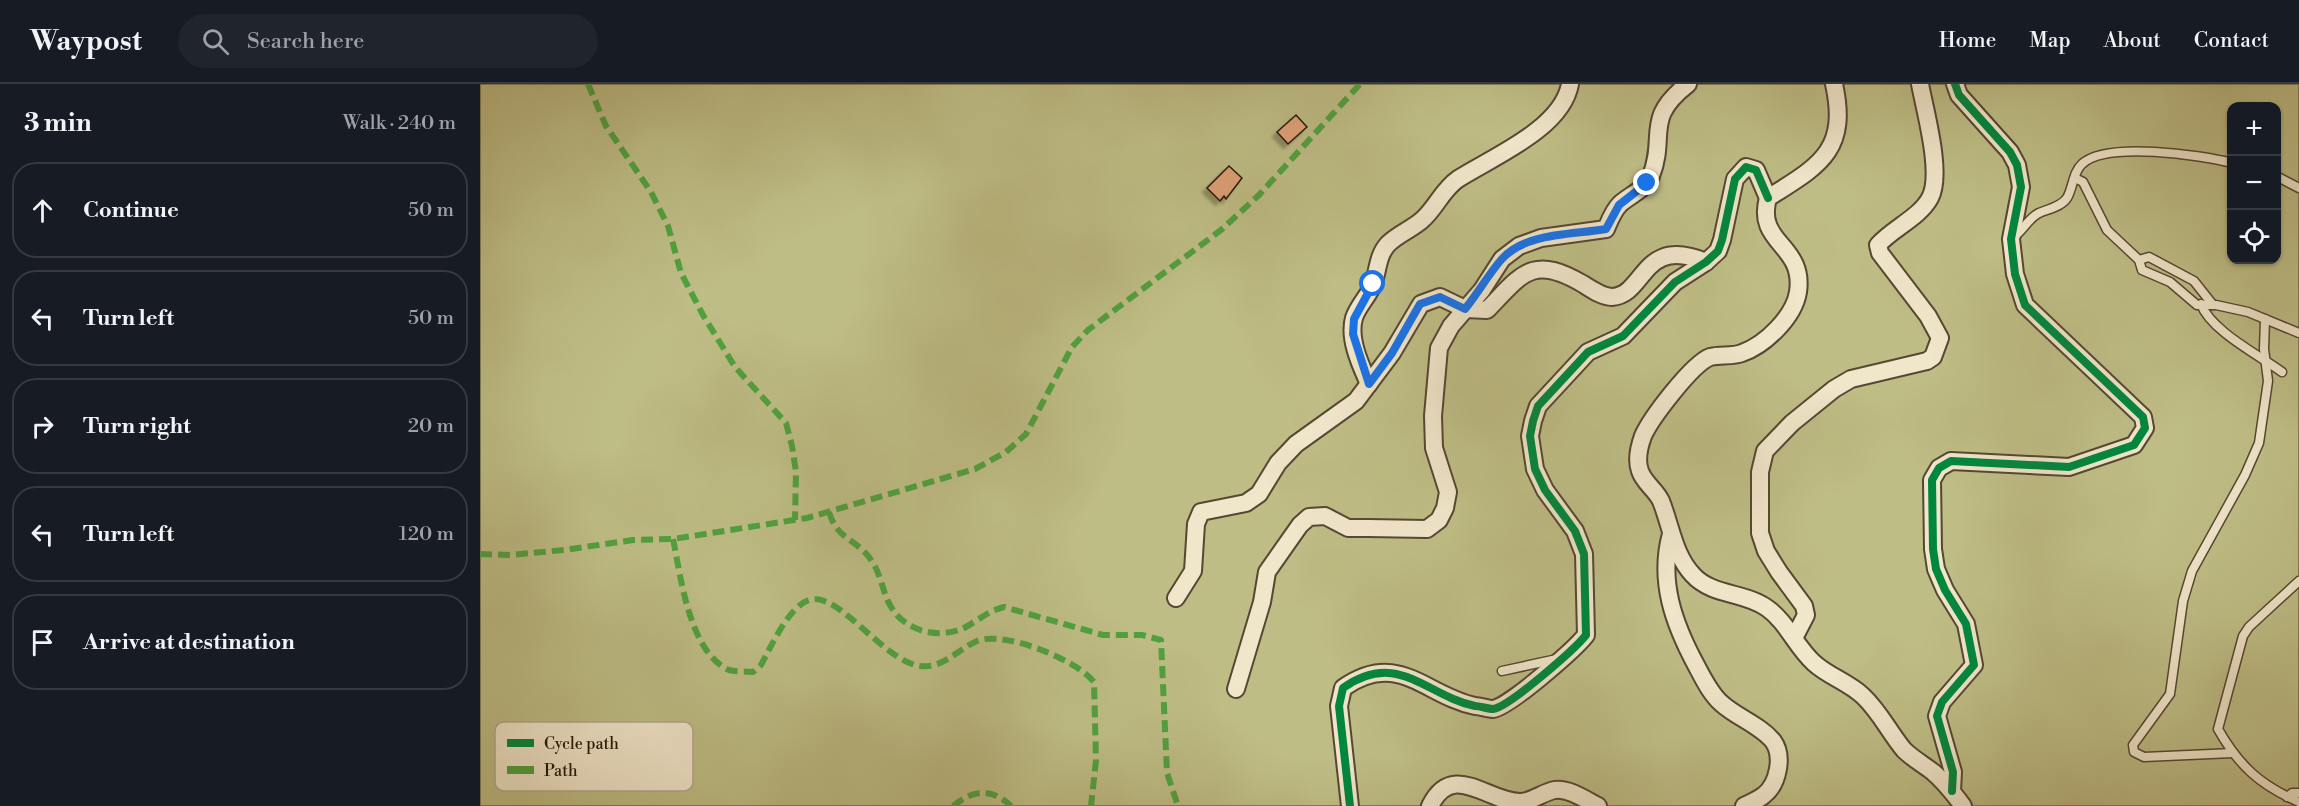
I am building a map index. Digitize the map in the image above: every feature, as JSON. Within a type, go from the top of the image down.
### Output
[{"type":"street","points":[[1369,384],[1353,334],[1354,319],[1373,284],[1378,261],[1388,244],[1422,221],[1441,195],[1457,180],[1521,142],[1548,120],[1569,92],[1570,84]]},
{"type":"street","points":[[1236,689],[1262,602],[1267,572],[1300,525],[1310,517],[1325,516],[1348,528],[1427,529],[1439,520],[1448,492],[1434,448],[1435,376],[1438,348],[1450,326],[1502,259],[1519,246],[1540,238],[1606,229],[1619,205],[1647,183],[1652,174],[1658,119],[1674,95],[1688,84]]},
{"type":"street","points":[[1767,198],[1811,172],[1829,150],[1838,130],[1839,107],[1834,84]]},
{"type":"street","points":[[1794,638],[1806,615],[1804,606],[1766,551],[1760,533],[1760,472],[1765,451],[1777,436],[1834,389],[1851,379],[1927,361],[1933,357],[1940,339],[1928,316],[1880,254],[1878,245],[1888,234],[1920,211],[1931,197],[1934,165],[1920,84]]},
{"type":"street","points":[[1952,791],[1953,772],[1937,717],[1942,702],[1974,665],[1966,624],[1945,590],[1936,569],[1933,549],[1932,480],[1939,468],[1959,461],[2069,467],[2134,445],[2145,428],[2143,417],[2025,305],[2015,274],[2011,239],[2021,187],[2017,165],[2010,152],[1959,95],[1955,84]]},
{"type":"street","points":[[1350,806],[1339,706],[1343,688],[1358,678],[1374,674],[1408,675],[1465,704],[1493,709],[1508,702],[1578,645],[1586,635],[1584,554],[1575,531],[1545,490],[1535,469],[1530,436],[1538,406],[1588,352],[1623,336],[1676,282],[1718,251],[1735,179],[1746,167],[1756,170],[1767,198],[1764,212],[1768,230],[1787,250],[1794,262],[1798,292],[1791,310],[1778,327],[1755,347],[1739,354],[1710,357],[1694,368],[1653,420],[1644,436],[1638,456],[1640,471],[1660,499],[1678,554],[1695,578],[1706,586],[1755,601],[1768,609],[1814,663],[1844,680],[1864,696],[1882,716],[1905,750],[1935,773],[1963,806]]},
{"type":"street","points":[[1176,598],[1193,571],[1197,524],[1201,512],[1246,504],[1259,494],[1278,464],[1296,444],[1317,428],[1341,415],[1356,401],[1392,353],[1420,304],[1440,297],[1465,309],[1486,310],[1518,277],[1531,270],[1544,269],[1569,276],[1597,293],[1610,297],[1621,295],[1647,266],[1660,258],[1676,255],[1706,262]]},
{"type":"street","points":[[1671,533],[1666,551],[1668,589],[1671,613],[1678,632],[1718,701],[1764,733],[1773,742],[1778,753],[1778,768],[1774,783],[1764,795],[1744,806]]},
{"type":"street","points":[[1430,806],[1435,796],[1445,788],[1458,784],[1472,786],[1502,799],[1521,802],[1556,790],[1569,792],[1598,806]]},
{"type":"lane","points":[[2011,239],[2019,234],[2036,214],[2058,206],[2066,199],[2081,165],[2094,157],[2119,152],[2200,155],[2227,162]]},
{"type":"lane","points":[[2075,178],[2083,182],[2107,230],[2139,260],[2142,270],[2170,282],[2197,305],[2213,305],[2248,312],[2299,333]]},
{"type":"lane","points":[[2281,178],[2299,188]]},
{"type":"lane","points":[[2139,260],[2149,257],[2194,281],[2213,305]]},
{"type":"lane","points":[[2200,304],[2204,313],[2232,337],[2282,372]]},
{"type":"lane","points":[[2233,753],[2144,757],[2134,752],[2133,745],[2170,694],[2183,601],[2192,572],[2255,455],[2262,430],[2268,381],[2265,360],[2265,319]]},
{"type":"lane","points":[[2299,581],[2248,627],[2243,636],[2218,729],[2233,753],[2254,778],[2299,802]]},
{"type":"lane","points":[[1502,671],[1560,658]]},
{"type":"lane","points":[[2287,797],[2292,793],[2299,793]]},
{"type":"shaded area","points":[[480,84],[2299,84],[2299,806],[480,806]]},
{"type":"building","points":[[1296,115],[1307,127],[1288,144],[1277,132]]},
{"type":"building","points":[[1229,166],[1242,178],[1226,199],[1224,196],[1220,201],[1207,188]]},
{"type":"marked path","points":[[588,84],[606,126],[651,192],[668,226],[681,273],[703,315],[735,367],[786,423],[796,472],[795,520]]},
{"type":"marked path","points":[[480,554],[510,555],[633,540],[673,539],[807,518],[975,469],[1006,452],[1026,434],[1072,347],[1088,330],[1221,230],[1259,195],[1360,84]]},
{"type":"marked path","points":[[829,512],[843,535],[861,549],[873,563],[893,610],[899,618],[916,628],[935,633],[955,631],[1004,607],[1103,635],[1142,635],[1161,640],[1167,773],[1178,806]]},
{"type":"marked path","points":[[673,539],[684,592],[696,631],[715,661],[729,670],[753,672],[761,665],[781,628],[794,610],[809,600],[821,600],[847,615],[891,652],[920,666],[943,662],[970,644],[989,639],[1021,643],[1039,649],[1057,656],[1085,673],[1094,682],[1096,760],[1091,806]]},
{"type":"marked path","points":[[953,806],[968,797],[982,793],[996,796],[1011,806]]},
{"type":"cycle path","points":[[1952,791],[1953,772],[1937,716],[1942,702],[1974,665],[1966,624],[1945,590],[1936,569],[1933,549],[1932,480],[1939,468],[1951,461],[2069,467],[2134,445],[2145,428],[2143,417],[2025,305],[2015,274],[2011,239],[2021,187],[2017,165],[2010,152],[1959,95],[1955,84]]},
{"type":"cycle path","points":[[1350,806],[1339,706],[1343,688],[1362,677],[1380,673],[1396,674],[1458,701],[1493,709],[1513,699],[1527,688],[1586,635],[1584,554],[1575,531],[1545,490],[1535,469],[1530,436],[1538,406],[1588,352],[1623,336],[1675,282],[1706,262],[1718,251],[1735,179],[1746,167],[1756,170],[1768,198]]},
{"type":"route","points":[[1373,284],[1354,319],[1353,334],[1360,363],[1369,384],[1392,353],[1403,330],[1420,304],[1440,297],[1465,309],[1482,290],[1502,259],[1519,246],[1540,238],[1606,229],[1619,205],[1647,183]]}]
